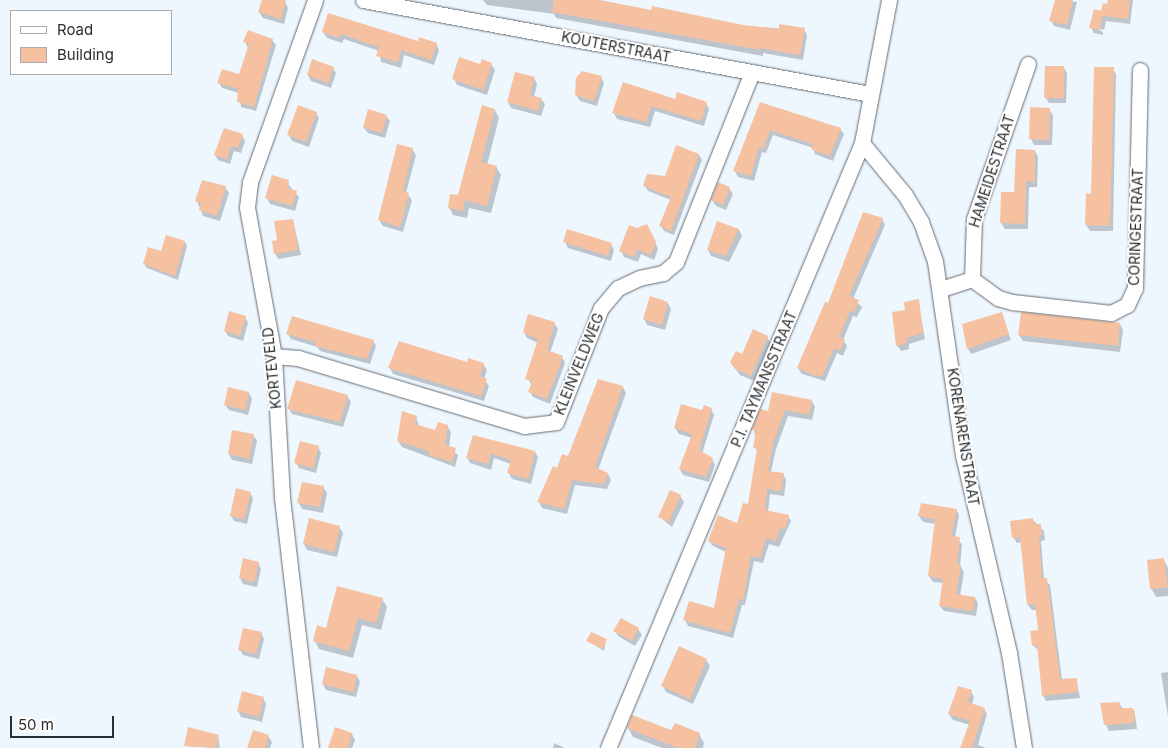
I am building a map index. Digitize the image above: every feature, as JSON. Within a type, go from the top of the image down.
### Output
[{"type":"street","name":"KORTEVELD","points":[[311,748],[282,496],[274,356],[247,207],[250,182],[316,0]]},
{"type":"street","name":"KOUTERSTRAAT","points":[[363,0],[870,94]]},
{"type":"street","name":"P.I. TAYMANSSTRAAT","points":[[608,748],[862,143],[889,0]]},
{"type":"street","name":"HAMEIDESTRAAT","points":[[972,279],[974,219],[1028,64]]},
{"type":"street","name":"CORINGESTRAAT","points":[[972,279],[998,298],[1012,302],[1111,313],[1127,305],[1135,288],[1140,70]]},
{"type":"street","name":"KLEINVELDWEG","points":[[274,356],[298,358],[524,426],[556,422],[601,308],[618,288],[639,278],[663,273],[676,262],[752,72]]},
{"type":"street","name":"KORENARENSTRAAT","points":[[862,143],[905,194],[921,222],[935,261],[941,289],[963,454],[1009,653],[1024,748]]},
{"type":"street","points":[[941,289],[972,279]]},
{"type":"building","points":[[262,0],[286,0],[281,19],[258,12]]},
{"type":"building","points":[[554,0],[600,0],[651,10],[652,6],[743,25],[779,29],[779,24],[805,28],[800,55],[760,48],[760,50],[552,12]]},
{"type":"building","points":[[1055,0],[1073,0],[1067,25],[1049,21]]},
{"type":"building","points":[[1108,0],[1130,0],[1128,19],[1103,16],[1100,30],[1089,28],[1094,9],[1101,11],[1103,3],[1107,4]]},
{"type":"building","points":[[328,13],[418,41],[419,37],[437,43],[431,60],[401,50],[398,62],[376,56],[379,47],[340,34],[339,38],[322,32]]},
{"type":"building","points":[[248,30],[273,39],[254,107],[237,102],[238,89],[217,83],[222,69],[239,74],[249,44],[243,42]]},
{"type":"building","points":[[459,57],[480,64],[482,59],[492,63],[483,90],[452,79]]},
{"type":"building","points":[[312,59],[334,67],[328,83],[307,75]]},
{"type":"building","points":[[1045,66],[1064,66],[1064,98],[1044,98]]},
{"type":"building","points":[[1094,67],[1114,67],[1110,226],[1085,225],[1086,193],[1091,194]]},
{"type":"building","points":[[582,71],[602,76],[594,101],[575,95],[576,78]]},
{"type":"building","points":[[515,72],[535,77],[530,95],[542,98],[538,111],[507,102]]},
{"type":"building","points":[[623,82],[675,99],[677,92],[707,102],[701,121],[652,106],[646,122],[612,113]]},
{"type":"building","points":[[760,102],[841,128],[830,156],[811,149],[813,144],[770,130],[763,149],[759,147],[751,176],[733,171]]},
{"type":"building","points":[[298,105],[317,112],[306,142],[287,135]]},
{"type":"building","points":[[482,105],[495,109],[481,162],[497,166],[487,206],[465,200],[463,211],[448,208],[450,194],[458,195]]},
{"type":"building","points":[[1030,107],[1050,108],[1049,140],[1029,139]]},
{"type":"building","points":[[368,109],[387,115],[382,133],[363,128]]},
{"type":"building","points":[[224,128],[243,134],[238,148],[231,146],[227,159],[214,155]]},
{"type":"building","points":[[397,144],[413,148],[403,191],[409,193],[400,227],[378,220]]},
{"type":"building","points":[[676,145],[699,154],[671,231],[659,226],[671,197],[643,186],[647,174],[665,176]]},
{"type":"building","points":[[1016,149],[1035,150],[1035,182],[1026,181],[1025,224],[1000,223],[1001,192],[1014,192]]},
{"type":"building","points":[[272,175],[289,180],[288,188],[297,191],[292,206],[265,198]]},
{"type":"building","points":[[202,180],[226,186],[217,216],[199,210],[201,203],[195,201]]},
{"type":"building","points":[[718,182],[730,187],[723,205],[711,200]]},
{"type":"building","points":[[863,212],[883,218],[849,296],[859,300],[854,312],[850,311],[839,337],[845,339],[840,351],[834,348],[822,376],[813,375],[797,368],[825,302],[828,303]]},
{"type":"building","points":[[293,219],[298,250],[274,254],[272,241],[277,240],[274,221]]},
{"type":"building","points":[[717,221],[739,229],[726,256],[707,250]]},
{"type":"building","points":[[647,224],[656,242],[651,255],[637,249],[635,257],[619,251],[629,225],[637,228]]},
{"type":"building","points":[[567,229],[612,243],[608,256],[563,242]]},
{"type":"building","points":[[166,235],[185,241],[175,276],[143,264],[148,247],[161,251]]},
{"type":"building","points":[[650,296],[668,302],[662,325],[643,319]]},
{"type":"building","points":[[919,299],[923,333],[906,338],[907,343],[896,346],[892,312],[905,310],[904,302]]},
{"type":"building","points":[[229,311],[246,316],[240,336],[224,331]]},
{"type":"building","points":[[1002,312],[1009,334],[967,349],[962,324]]},
{"type":"building","points":[[1021,312],[1120,323],[1118,346],[1018,335]]},
{"type":"building","points":[[528,314],[555,322],[547,350],[563,356],[547,399],[528,392],[532,381],[525,379],[538,339],[523,332]]},
{"type":"building","points":[[292,316],[374,340],[367,359],[315,346],[316,342],[286,334]]},
{"type":"building","points":[[753,329],[768,336],[751,376],[735,369],[730,362],[736,351],[742,354]]},
{"type":"building","points":[[399,341],[467,362],[468,358],[484,363],[480,376],[487,379],[481,396],[388,368]]},
{"type":"building","points":[[598,379],[623,386],[595,467],[608,473],[604,484],[572,480],[564,509],[537,502],[553,466],[557,468],[562,454],[568,456]]},
{"type":"building","points":[[296,380],[348,395],[340,422],[287,409]]},
{"type":"building","points":[[228,387],[249,392],[245,410],[224,405]]},
{"type":"building","points":[[772,392],[812,400],[809,415],[785,410],[773,443],[768,471],[784,473],[781,491],[767,489],[765,510],[789,515],[785,529],[780,528],[776,541],[766,538],[760,558],[751,556],[743,600],[739,599],[730,633],[683,620],[689,601],[714,608],[726,548],[708,541],[718,515],[737,523],[743,503],[748,504],[757,449],[753,448],[756,431],[752,429],[760,409],[768,411]]},
{"type":"building","points":[[681,404],[702,410],[704,405],[712,408],[699,450],[713,458],[706,477],[679,469],[692,434],[674,428]]},
{"type":"building","points":[[402,411],[417,416],[415,424],[435,430],[438,422],[448,425],[445,445],[456,448],[452,462],[428,455],[429,451],[397,441]]},
{"type":"building","points":[[232,430],[254,434],[249,459],[228,454]]},
{"type":"building","points":[[473,435],[535,451],[528,479],[507,473],[511,460],[491,453],[488,464],[466,458]]},
{"type":"building","points":[[300,441],[319,446],[313,468],[294,463]]},
{"type":"building","points":[[302,482],[324,486],[320,507],[297,503]]},
{"type":"building","points":[[236,488],[251,492],[244,519],[230,516]]},
{"type":"building","points":[[670,490],[681,495],[669,522],[658,517]]},
{"type":"building","points":[[921,503],[957,509],[951,536],[960,537],[957,564],[961,565],[956,594],[975,597],[973,611],[939,606],[943,579],[928,576],[935,519],[918,516]]},
{"type":"building","points":[[309,518],[340,526],[334,552],[303,544]]},
{"type":"building","points":[[1033,518],[1034,524],[1041,524],[1042,535],[1039,535],[1042,578],[1047,578],[1060,679],[1077,678],[1078,692],[1042,696],[1037,645],[1032,646],[1030,631],[1038,630],[1035,604],[1027,605],[1020,537],[1012,538],[1010,521]]},
{"type":"building","points":[[243,558],[259,562],[254,582],[239,578]]},
{"type":"building","points":[[1164,558],[1168,587],[1150,589],[1147,560]]},
{"type":"building","points":[[337,586],[383,598],[376,623],[358,618],[349,651],[313,641],[317,625],[326,628]]},
{"type":"building","points":[[621,618],[639,628],[632,641],[613,631]]},
{"type":"building","points":[[243,628],[262,632],[256,654],[238,650]]},
{"type":"building","points":[[591,632],[607,639],[603,649],[586,641]]},
{"type":"building","points":[[679,646],[707,659],[690,699],[661,686]]},
{"type":"building","points":[[326,667],[357,675],[353,692],[322,684]]},
{"type":"building","points":[[958,686],[972,690],[968,702],[985,708],[972,748],[960,748],[970,721],[948,714]]},
{"type":"building","points":[[242,691],[264,697],[259,717],[237,711]]},
{"type":"building","points":[[1120,702],[1120,708],[1132,708],[1135,711],[1134,723],[1104,725],[1100,703]]},
{"type":"building","points":[[632,715],[671,730],[675,723],[700,733],[695,748],[678,748],[627,728]]},
{"type":"building","points":[[188,727],[219,735],[216,748],[184,746]]},
{"type":"building","points":[[335,727],[352,733],[348,748],[328,748]]},
{"type":"building","points":[[253,730],[269,735],[265,748],[247,748]]}]
